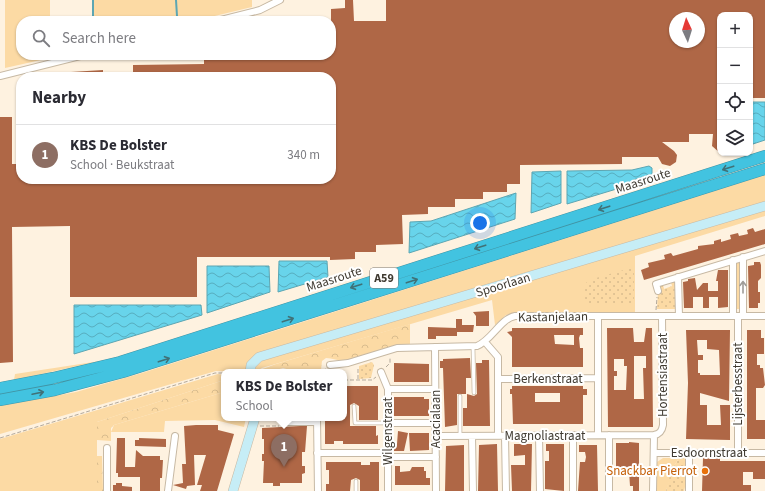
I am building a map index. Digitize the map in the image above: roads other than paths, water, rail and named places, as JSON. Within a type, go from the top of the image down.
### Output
[{"type":"highway","name":"Maasroute","points":[[0,388],[46,380],[120,362],[765,156]]},
{"type":"highway","name":"Maasroute","points":[[0,400],[62,388],[123,372],[765,169]]},
{"type":"main road","name":"Spoorlaan","points":[[250,369],[251,365],[259,357],[765,206]]},
{"type":"main road","points":[[233,491],[257,422]]},
{"type":"street","points":[[237,16],[260,10],[280,0]]},
{"type":"street","points":[[0,76],[64,60]]},
{"type":"street","points":[[658,291],[656,284],[765,251]]},
{"type":"street","points":[[738,316],[743,257]]},
{"type":"street","points":[[733,260],[738,316]]},
{"type":"street","points":[[678,277],[678,316]]},
{"type":"street","points":[[598,316],[598,435]]},
{"type":"street","name":"Hortensiastraat","points":[[653,491],[654,435],[659,434],[663,425],[659,316]]},
{"type":"street","name":"Lijsterbesstraat","points":[[738,316],[738,453]]},
{"type":"street","name":"Kastanjelaan","points":[[330,365],[405,348],[474,347],[485,342],[510,317],[765,316]]},
{"type":"street","points":[[485,342],[497,355],[498,436]]},
{"type":"street","name":"Acacialaan","points":[[435,347],[436,491]]},
{"type":"street","name":"Wilgenstraat","points":[[381,372],[388,389],[388,491]]},
{"type":"street","name":"Berkenstraat","points":[[498,379],[598,378]]},
{"type":"street","points":[[388,389],[435,389]]},
{"type":"street","points":[[284,422],[300,421]]},
{"type":"street","points":[[317,421],[318,491]]},
{"type":"street","points":[[388,423],[436,423]]},
{"type":"street","points":[[573,435],[573,491]]},
{"type":"street","points":[[609,435],[609,491]]},
{"type":"street","name":"Magnoliastraat","points":[[436,436],[654,435]]},
{"type":"street","points":[[168,491],[175,436]]},
{"type":"street","points":[[472,436],[473,491]]},
{"type":"street","points":[[506,436],[506,491]]},
{"type":"street","points":[[539,436],[540,491]]},
{"type":"street","points":[[107,448],[107,491]]},
{"type":"street","points":[[317,453],[436,457]]},
{"type":"street","name":"Esdoornstraat","points":[[654,453],[765,453]]},
{"type":"street","points":[[689,453],[689,491]]},
{"type":"lane","points":[[474,347],[474,393]]},
{"type":"lane","points":[[460,396],[460,436]]},
{"type":"lane","points":[[354,406],[355,423],[388,423]]},
{"type":"lane","points":[[356,481],[356,491]]},
{"type":"water","points":[[753,102],[765,102],[765,140],[753,144]]},
{"type":"water","points":[[649,166],[652,168],[652,174],[633,180],[633,184],[567,204],[567,171],[632,170]]},
{"type":"water","points":[[561,171],[561,203],[531,213],[532,172]]},
{"type":"water","points":[[516,193],[515,219],[409,253],[410,222],[431,221]]},
{"type":"water","points":[[279,261],[327,261],[328,277],[278,292]]},
{"type":"water","points":[[207,266],[269,266],[270,292],[207,313]]},
{"type":"water","points":[[74,305],[201,305],[202,315],[74,354]]},
{"type":"waterway","points":[[93,0],[93,16]]},
{"type":"waterway","points":[[176,0],[177,16]]},
{"type":"place","name":"KBS De Bolster","points":[[284,467]]},
{"type":"place","name":"Snackbar Pierrot","points":[[705,471]]}]
